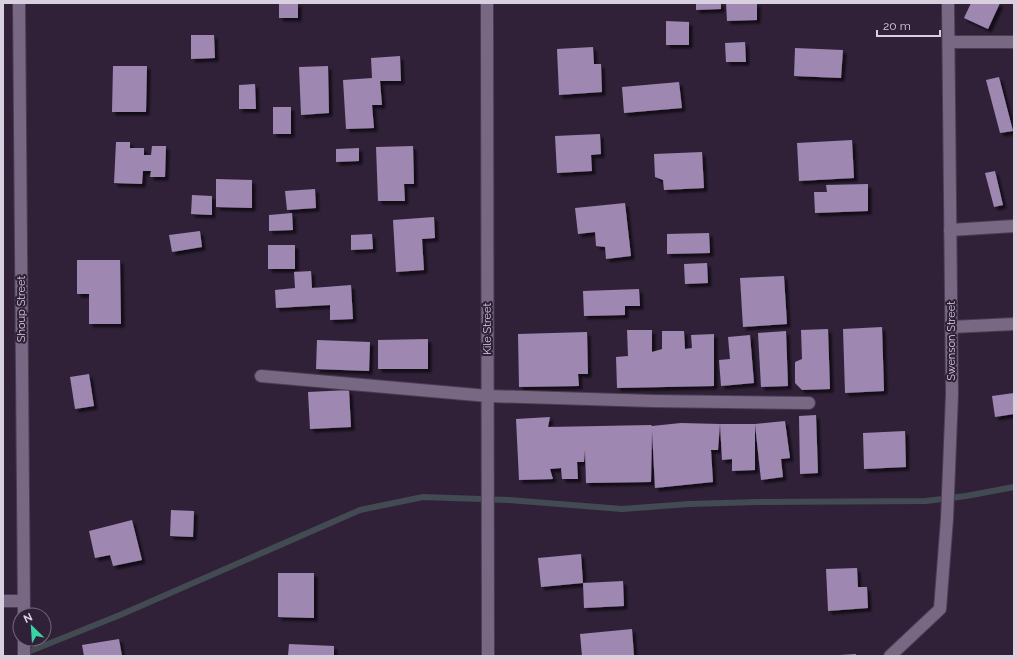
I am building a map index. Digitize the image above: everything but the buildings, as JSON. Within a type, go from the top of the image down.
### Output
[{"type":"street","name":"Shoup Street","points":[[19,3],[23,607]]},
{"type":"street","name":"Kile Street","points":[[487,3],[488,656]]},
{"type":"street","name":"Swenson Street","points":[[890,656],[940,609],[947,519],[952,394],[948,3]]},
{"type":"street","points":[[948,42],[1014,42]]},
{"type":"street","points":[[950,230],[1014,226]]},
{"type":"street","points":[[951,327],[1014,324]]},
{"type":"street","points":[[261,376],[488,396],[661,401],[809,403]]},
{"type":"street","points":[[3,601],[23,601]]},
{"type":"waterway","points":[[23,654],[120,615],[360,510],[423,497],[509,500],[622,509],[689,504],[758,502],[926,501],[966,496],[1014,487]]}]
